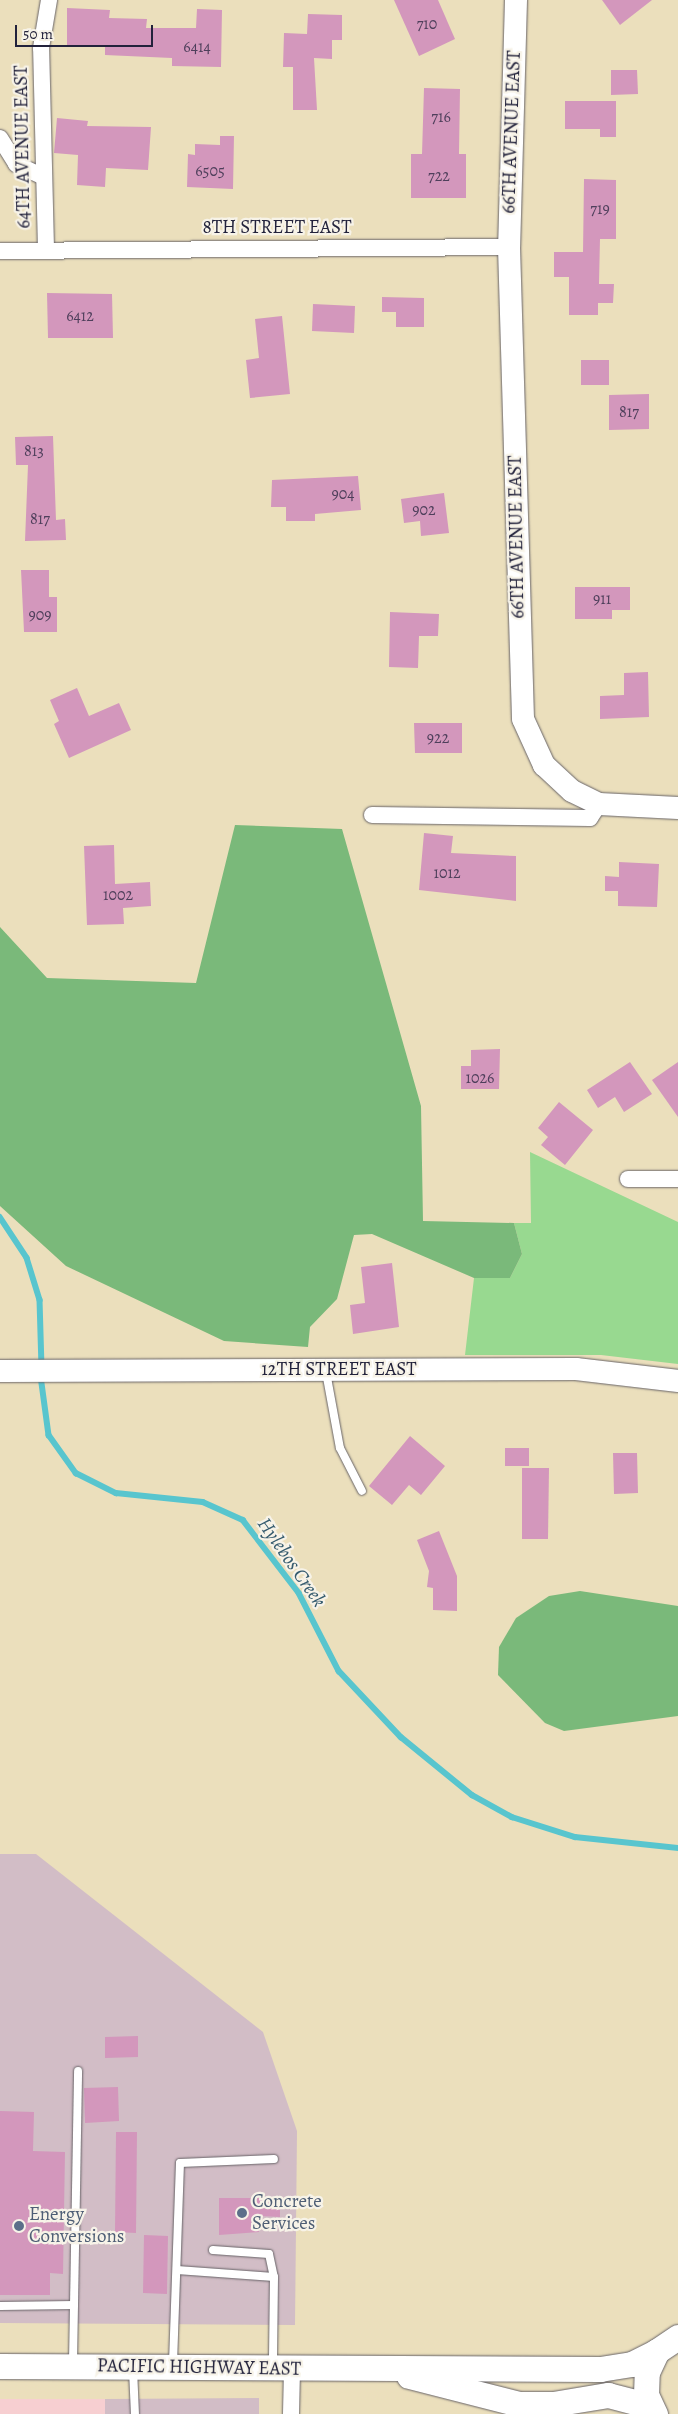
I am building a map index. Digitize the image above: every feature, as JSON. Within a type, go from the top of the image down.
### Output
[{"type":"main road","name":"PACIFIC HIGHWAY EAST","points":[[0,2366],[283,2368],[397,2372],[612,2369],[657,2351],[678,2337]]},
{"type":"main road","points":[[653,2410],[647,2372],[657,2351]]},
{"type":"main road","name":"PACIFIC HIGHWAY EAST","points":[[397,2372],[487,2397],[542,2405],[608,2395],[653,2410]]},
{"type":"main road","points":[[487,2397],[522,2414]]},
{"type":"street","name":"64TH AVENUE EAST","points":[[0,251],[46,249],[42,176],[41,39],[49,0]]},
{"type":"street","name":"66TH AVENUE EAST","points":[[516,0],[509,247],[524,719],[551,774],[599,804]]},
{"type":"street","points":[[0,138],[16,164],[42,176]]},
{"type":"street","name":"8TH STREET EAST","points":[[46,249],[509,247]]},
{"type":"street","points":[[372,815],[590,818],[599,804],[678,808]]},
{"type":"street","points":[[628,1179],[678,1179]]},
{"type":"street","name":"12TH STREET EAST","points":[[0,1371],[576,1369],[678,1381]]},
{"type":"street","points":[[283,2368],[291,2414]]},
{"type":"lane","points":[[326,1370],[340,1448],[362,1491]]},
{"type":"lane","points":[[73,2367],[78,2071]]},
{"type":"lane","points":[[173,2367],[180,2163],[274,2159]]},
{"type":"lane","points":[[213,2250],[269,2254],[274,2277],[283,2368]]},
{"type":"lane","points":[[177,2270],[274,2277]]},
{"type":"lane","points":[[0,2306],[74,2305]]},
{"type":"lane","points":[[133,2367],[135,2414]]},
{"type":"shaded area","points":[[0,1854],[36,1854],[263,2032],[297,2131],[295,2325],[0,2323]]},
{"type":"shaded area","points":[[259,2398],[259,2414],[105,2414],[105,2399]]},
{"type":"shaded area","points":[[0,2399],[105,2399],[105,2414],[0,2414]]},
{"type":"green space","points":[[235,825],[342,829],[421,1106],[423,1221],[514,1223],[522,1254],[510,1278],[474,1278],[372,1234],[354,1235],[337,1299],[310,1327],[308,1347],[224,1341],[66,1266],[0,1206],[0,927],[47,978],[196,983]]},
{"type":"green space","points":[[530,1152],[678,1222],[678,1364],[601,1355],[465,1355],[474,1278],[510,1278],[522,1254],[514,1223],[531,1223]]},
{"type":"green space","points":[[580,1591],[678,1606],[678,1716],[564,1731],[545,1723],[498,1675],[499,1647],[516,1618],[549,1596]]},
{"type":"building","points":[[394,0],[438,0],[455,39],[419,56]]},
{"type":"building","points":[[602,0],[652,0],[620,25]]},
{"type":"building","points":[[67,8],[110,10],[109,18],[147,19],[146,28],[196,28],[197,9],[222,10],[221,67],[172,66],[172,58],[105,55],[105,46],[67,45]]},
{"type":"building","points":[[308,14],[342,15],[342,40],[332,40],[332,59],[314,58],[317,110],[293,110],[293,67],[283,67],[284,33],[307,34]]},
{"type":"building","points":[[611,70],[637,70],[638,94],[611,95]]},
{"type":"building","points":[[424,88],[460,89],[459,154],[466,154],[466,198],[411,198],[411,154],[422,154]]},
{"type":"building","points":[[565,101],[616,101],[616,137],[600,137],[600,129],[565,129]]},
{"type":"building","points":[[57,118],[88,121],[87,126],[151,127],[148,170],[106,168],[105,187],[77,185],[78,155],[54,153]]},
{"type":"building","points":[[220,136],[234,136],[233,189],[187,187],[188,154],[195,155],[195,144],[220,145]]},
{"type":"building","points":[[584,179],[616,180],[616,239],[600,239],[599,284],[614,284],[613,303],[598,303],[598,315],[569,315],[569,277],[554,277],[554,252],[583,252]]},
{"type":"building","points":[[47,293],[112,294],[113,338],[48,338]]},
{"type":"building","points":[[382,297],[424,298],[424,327],[396,327],[396,312],[382,312]]},
{"type":"building","points":[[313,304],[355,306],[354,333],[312,331]]},
{"type":"building","points":[[282,316],[290,394],[250,398],[246,360],[259,358],[255,319]]},
{"type":"building","points":[[581,360],[609,360],[609,385],[581,385]]},
{"type":"building","points":[[649,394],[649,429],[609,430],[609,395]]},
{"type":"building","points":[[53,436],[56,520],[65,519],[66,540],[25,541],[28,465],[16,465],[15,437]]},
{"type":"building","points":[[358,476],[361,510],[315,514],[315,521],[286,521],[286,507],[271,507],[272,480]]},
{"type":"building","points":[[444,493],[449,533],[421,536],[420,521],[404,523],[401,499]]},
{"type":"building","points":[[21,570],[49,570],[49,597],[57,597],[57,632],[24,632]]},
{"type":"building","points":[[575,587],[630,587],[630,610],[612,610],[612,619],[575,619]]},
{"type":"building","points":[[390,612],[439,614],[438,636],[419,636],[418,668],[389,667]]},
{"type":"building","points":[[648,672],[649,717],[600,719],[600,696],[624,695],[624,673]]},
{"type":"building","points":[[77,688],[89,716],[119,703],[131,730],[69,758],[54,724],[59,721],[50,700]]},
{"type":"building","points":[[414,723],[462,723],[462,753],[415,753]]},
{"type":"building","points":[[424,833],[453,836],[451,853],[516,856],[516,901],[419,890]]},
{"type":"building","points":[[114,845],[115,884],[150,882],[151,906],[123,908],[124,924],[87,925],[84,846]]},
{"type":"building","points":[[619,862],[659,864],[657,907],[618,906],[618,891],[605,891],[605,876],[619,877]]},
{"type":"building","points":[[500,1049],[499,1089],[461,1089],[461,1066],[471,1066],[471,1050]]},
{"type":"building","points":[[630,1062],[652,1094],[624,1112],[615,1097],[598,1108],[587,1090]]},
{"type":"building","points":[[678,1062],[678,1117],[652,1080]]},
{"type":"building","points":[[559,1102],[593,1130],[565,1165],[541,1145],[548,1137],[538,1128]]},
{"type":"building","points":[[392,1263],[399,1327],[353,1334],[350,1305],[365,1303],[361,1267]]},
{"type":"building","points":[[410,1436],[445,1466],[421,1495],[409,1485],[392,1505],[369,1486]]},
{"type":"building","points":[[505,1448],[529,1448],[529,1466],[505,1466]]},
{"type":"building","points":[[613,1453],[637,1453],[638,1493],[614,1494]]},
{"type":"building","points":[[522,1468],[549,1468],[548,1539],[522,1539]]},
{"type":"building","points":[[439,1531],[457,1576],[457,1611],[433,1610],[433,1588],[427,1587],[429,1571],[417,1540]]},
{"type":"building","points":[[138,2036],[138,2057],[105,2058],[105,2037]]},
{"type":"building","points":[[118,2087],[119,2121],[85,2123],[84,2088]]},
{"type":"building","points":[[0,2111],[34,2112],[33,2151],[65,2152],[63,2274],[50,2273],[50,2295],[0,2295]]},
{"type":"building","points":[[116,2132],[137,2132],[136,2233],[115,2232]]},
{"type":"building","points":[[219,2198],[280,2198],[280,2217],[260,2216],[259,2232],[219,2235]]},
{"type":"building","points":[[144,2235],[168,2236],[167,2294],[143,2293]]},
{"type":"waterway","name":"Hylebos Creek","points":[[0,1217],[27,1258],[40,1300],[42,1367]]},
{"type":"waterway","name":"Hylebos Creek","points":[[41,1376],[49,1435],[76,1473],[116,1493],[203,1502],[243,1520],[299,1593],[339,1671],[401,1737],[472,1795],[512,1817],[575,1837],[678,1848]]},
{"type":"place","name":"Concrete Services","points":[[242,2213]]},
{"type":"place","name":"Energy Conversions","points":[[19,2226]]}]
